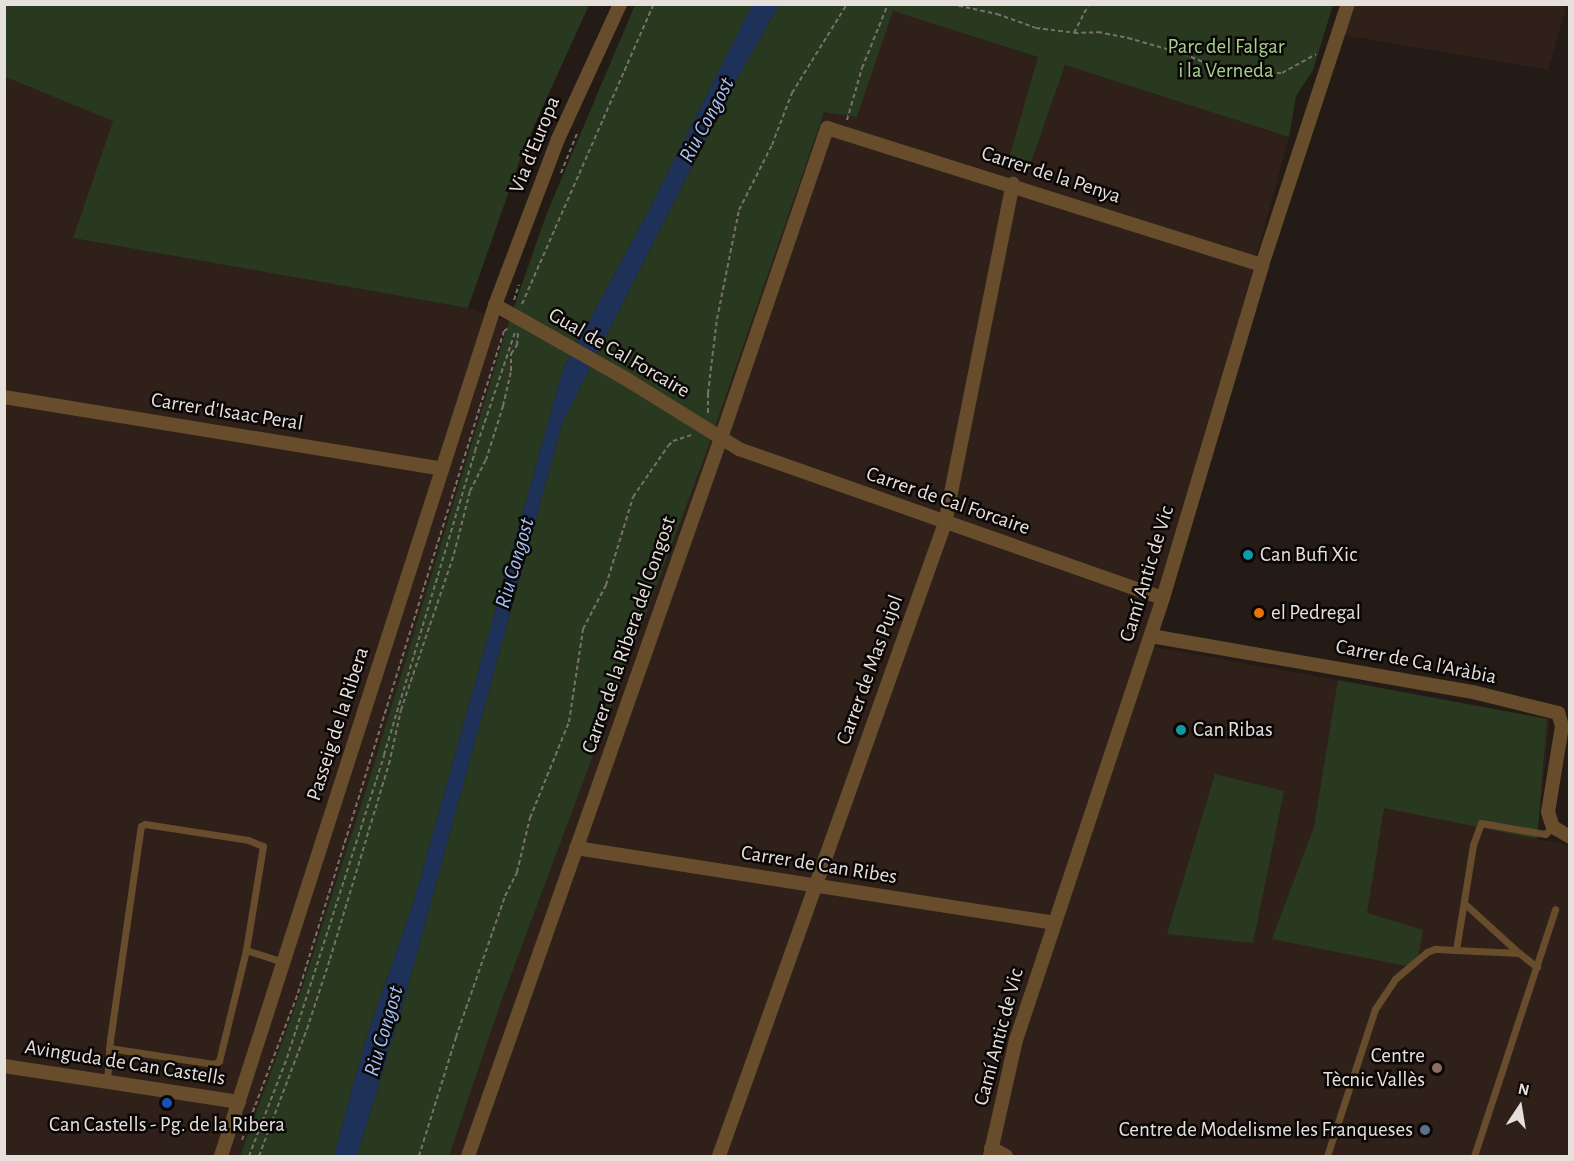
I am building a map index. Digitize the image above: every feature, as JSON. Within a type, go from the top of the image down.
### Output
[{"type":"street","name":"Via d'Europa","points":[[495,305],[558,139],[620,4]]},
{"type":"street","name":"Camí Antic de Vic","points":[[991,1152],[1016,1040],[1163,598],[1262,265],[1348,4]]},
{"type":"street","name":"Carrer de la Penya","points":[[827,128],[1013,184],[1262,265]]},
{"type":"street","name":"Carrer de la Ribera del Congost","points":[[468,1156],[721,438],[827,128]]},
{"type":"street","name":"Carrer de Mas Pujol","points":[[719,1156],[945,523],[1013,184]]},
{"type":"street","name":"Gual de Cal Forcaire","points":[[495,305],[623,377],[721,438]]},
{"type":"street","name":"Passeig de la Ribera","points":[[221,1156],[495,305]]},
{"type":"street","name":"Carrer d'Isaac Peral","points":[[4,397],[442,469]]},
{"type":"street","name":"Carrer de Cal Forcaire","points":[[721,438],[739,449],[1163,598]]},
{"type":"street","name":"Carrer de Ca l'Aràbia","points":[[1150,636],[1473,692],[1558,712],[1562,726],[1548,812],[1553,827]]},
{"type":"street","points":[[1553,827],[1569,837]]},
{"type":"street","name":"Carrer de Can Ribes","points":[[576,848],[1054,923]]},
{"type":"street","name":"Avinguda de Can Castells","points":[[4,1066],[239,1102]]},
{"type":"street","points":[[991,1152],[1006,1156]]},
{"type":"lane","points":[[1456,950],[1473,845],[1481,823],[1545,834],[1553,827]]},
{"type":"lane","points":[[107,1082],[110,1048],[141,826],[145,824],[248,840],[263,846],[246,950],[219,1061],[214,1064],[110,1048]]},
{"type":"lane","points":[[1464,903],[1537,967]]},
{"type":"lane","points":[[1474,1156],[1555,909]]},
{"type":"lane","points":[[1327,1156],[1375,1009],[1395,979],[1426,952],[1436,949],[1519,953]]},
{"type":"lane","points":[[246,950],[284,962]]},
{"type":"path","points":[[520,320],[521,304],[654,4]]},
{"type":"path","points":[[419,1156],[456,1037],[505,896],[517,872],[530,818],[569,722],[583,629],[606,585],[633,497],[673,441],[708,430],[708,393],[717,319],[739,210],[772,145],[792,93],[847,4]]},
{"type":"path","points":[[843,132],[862,68],[888,4]]},
{"type":"path","points":[[951,4],[998,14],[1036,28],[1074,33],[1098,32],[1128,38],[1184,54],[1232,74],[1282,73],[1335,45]]},
{"type":"path","points":[[1074,33],[1089,4]]},
{"type":"path","points":[[559,178],[581,123]]},
{"type":"path","points":[[520,281],[520,320]]},
{"type":"path","points":[[240,1146],[298,993],[504,331],[520,320]]},
{"type":"path","points":[[504,331],[520,320]]},
{"type":"path","points":[[249,1156],[290,1046],[384,755],[475,451],[517,327],[517,345],[511,354],[511,371],[501,414],[486,460],[470,491],[454,554],[401,710],[389,764],[330,959],[307,1029],[259,1156]]},
{"type":"shaded area","points":[[1349,5],[1567,5],[1548,70],[1339,34]]},
{"type":"shaded area","points":[[893,11],[1038,57],[1008,164],[1028,171],[1065,65],[1289,137],[1149,646],[1550,719],[1537,839],[1569,846],[1570,1145],[1566,1156],[449,1156],[501,1002],[706,453],[824,111],[857,117]]},
{"type":"shaded area","points":[[4,77],[113,121],[73,238],[468,308],[509,321],[369,780],[302,988],[240,1156],[5,1156]]},
{"type":"green space","points":[[4,5],[589,5],[524,148],[468,308],[73,238],[113,121],[5,77]]},
{"type":"green space","points":[[635,5],[752,5],[647,214],[563,369],[414,901],[365,1042],[334,1156],[240,1156],[302,988],[369,780],[509,321],[547,213]]},
{"type":"green space","name":"Parc del Falgar i la Verneda","points":[[779,5],[1333,5],[1313,70],[1296,96],[1289,137],[1065,65],[1028,171],[1007,165],[1038,57],[893,11],[857,117],[824,112],[706,453],[501,1002],[449,1156],[357,1156],[405,997],[562,423],[732,87]]},
{"type":"green space","points":[[1338,680],[1547,719],[1537,839],[1384,808],[1367,913],[1423,930],[1416,968],[1272,939],[1314,827]]},
{"type":"green space","points":[[1215,774],[1284,791],[1253,943],[1167,934]]},
{"type":"water","name":"Riu Congost","points":[[752,5],[779,5],[732,87],[562,423],[405,997],[357,1156],[334,1156],[365,1042],[414,901],[563,369],[647,214]]},
{"type":"place","name":"Can Bufi Xic","points":[[1248,555]]},
{"type":"place","name":"el Pedregal","points":[[1259,613]]},
{"type":"place","name":"Can Ribas","points":[[1181,730]]},
{"type":"place","name":"Centre Tècnic Vallès","points":[[1437,1068]]},
{"type":"place","name":"Can Castells - Pg. de la Ribera","points":[[167,1103]]},
{"type":"place","name":"Centre de Modelisme les Franqueses","points":[[1425,1130]]}]
